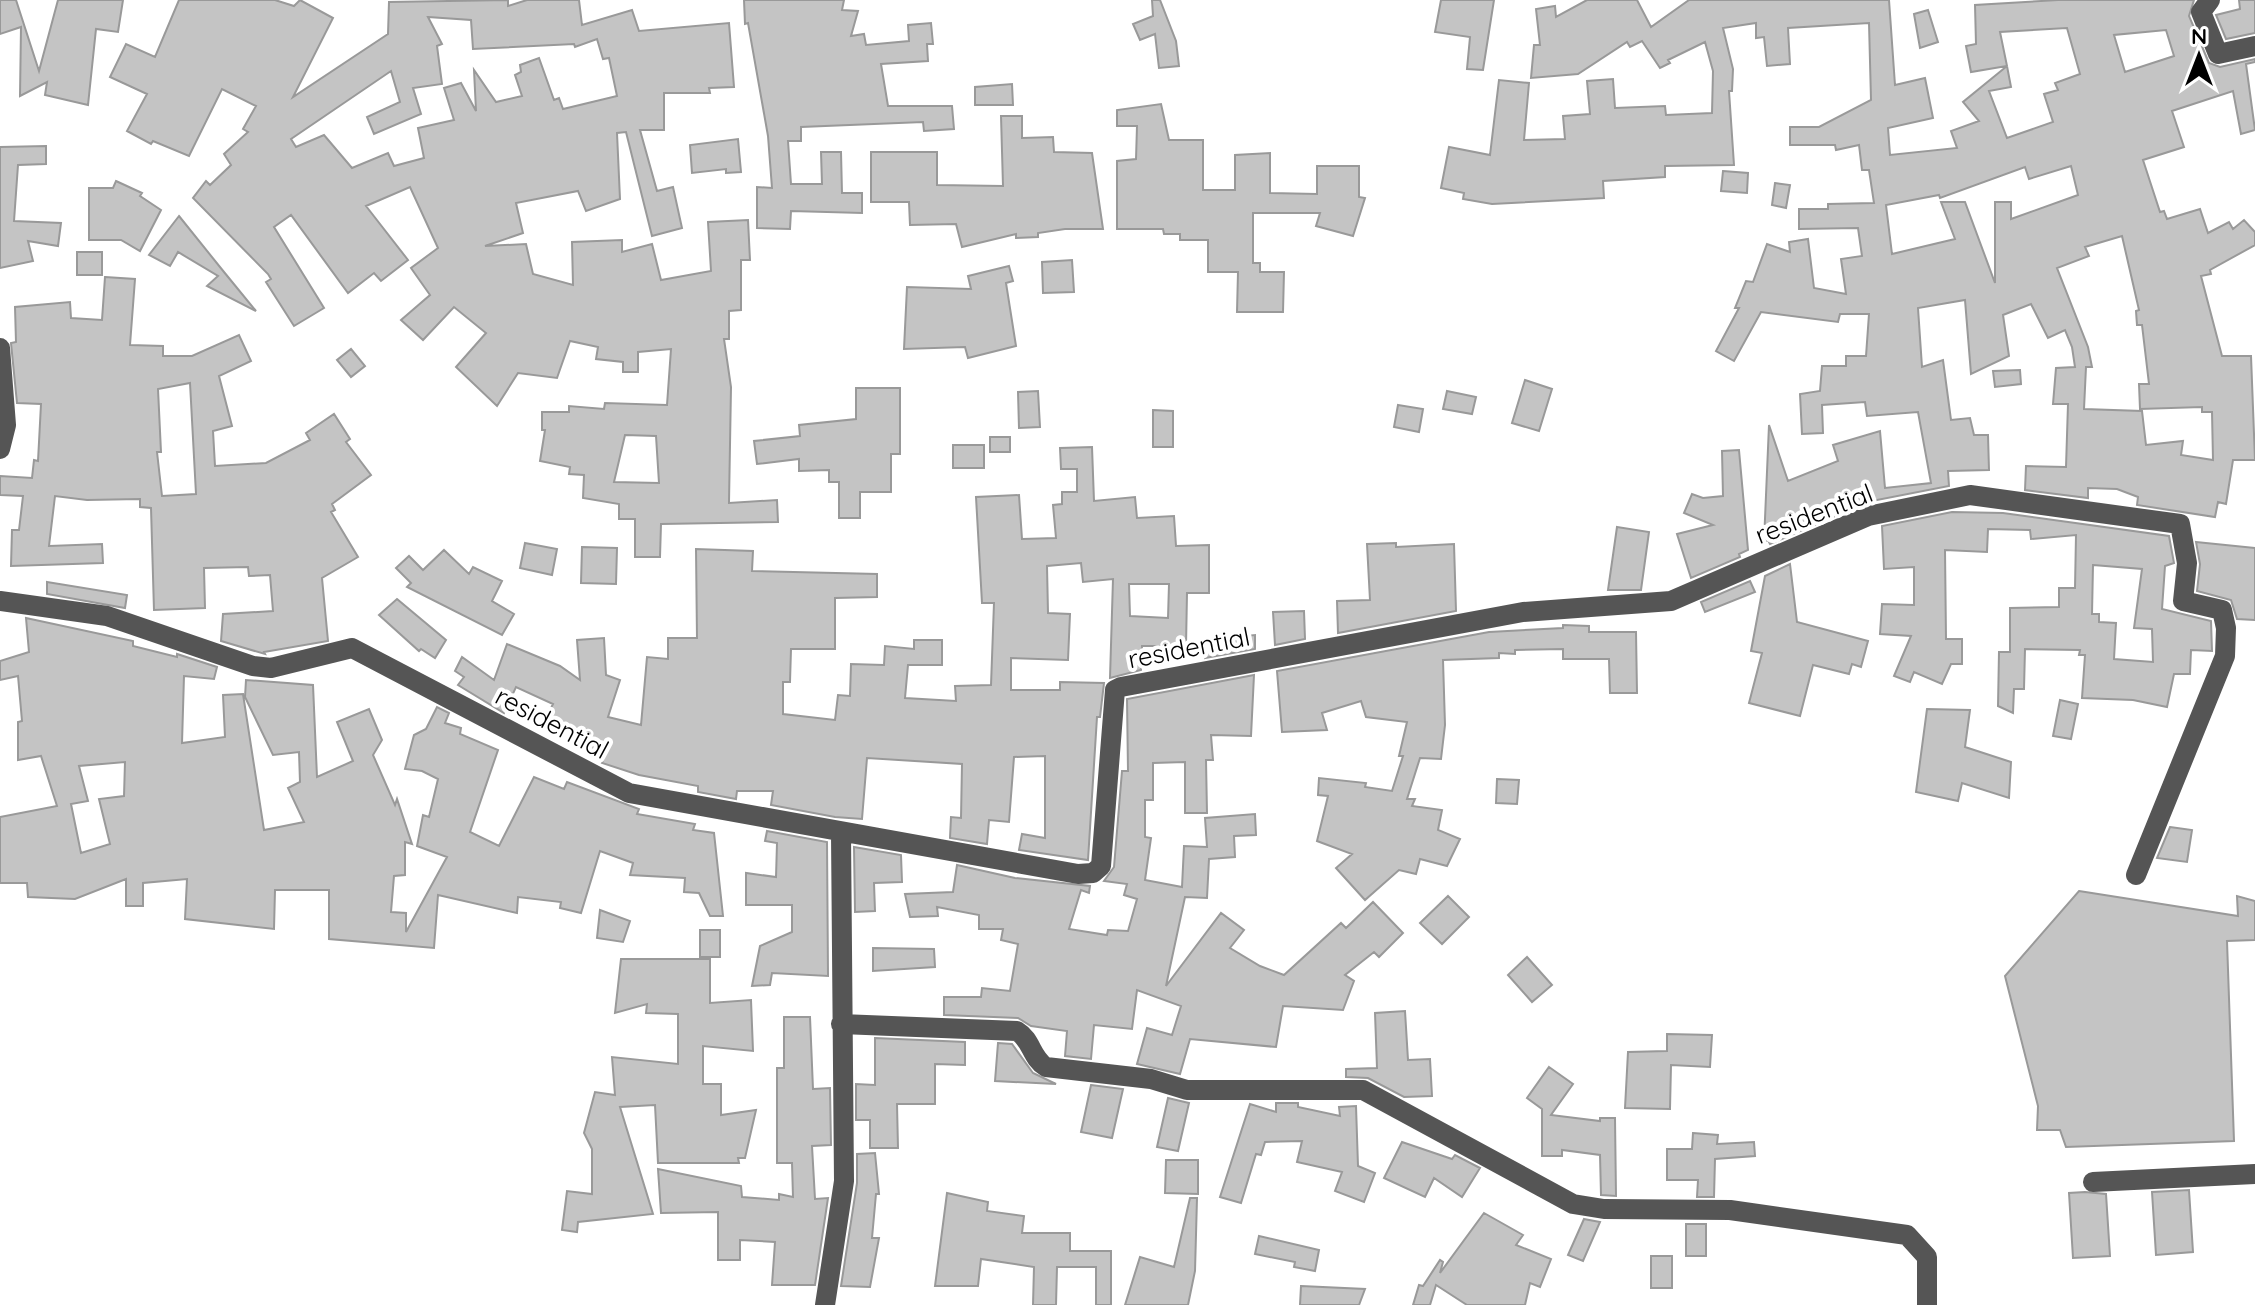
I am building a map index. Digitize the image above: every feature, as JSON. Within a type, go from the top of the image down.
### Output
[{"type":"street","points":[[2210,0],[2201,12],[2218,54],[2255,46]]},
{"type":"street","points":[[0,348],[6,425],[0,449]]},
{"type":"street","name":"residential","points":[[0,601],[107,616],[253,666],[271,668],[352,648],[629,793],[841,834],[1078,874],[1093,873],[1101,866],[1115,690],[1121,687],[1523,612],[1671,601],[1868,516],[1970,495],[2180,524],[2187,563],[2183,601],[2222,610],[2226,628],[2225,656],[2136,875]]},
{"type":"street","points":[[825,1305],[844,1181],[841,834]]},
{"type":"street","points":[[841,1024],[1017,1031],[1027,1037],[1037,1061],[1046,1067],[1151,1079],[1187,1090],[1363,1090],[1573,1204],[1604,1209],[1730,1210],[1907,1235],[1927,1257],[1927,1305]]},
{"type":"street","points":[[2093,1182],[2255,1174]]},
{"type":"building","points":[[0,0],[16,0],[39,71],[58,0],[123,0],[118,32],[96,29],[88,105],[45,95],[47,82],[20,96],[21,27],[0,34]]},
{"type":"building","points":[[179,0],[275,0],[294,6],[300,0],[333,18],[293,97],[388,34],[389,2],[508,0],[508,6],[527,0],[579,0],[582,25],[632,10],[639,31],[729,23],[734,87],[709,88],[710,93],[664,93],[664,130],[640,130],[657,191],[673,187],[682,228],[652,236],[626,132],[617,133],[620,199],[586,211],[578,191],[516,203],[523,233],[485,246],[526,244],[533,274],[573,285],[572,242],[622,240],[622,252],[652,244],[661,280],[711,271],[708,222],[748,220],[750,260],[741,260],[741,310],[729,311],[729,339],[724,339],[731,387],[729,503],[777,500],[778,522],[661,524],[660,557],[635,557],[635,519],[619,519],[619,504],[583,498],[584,475],[569,474],[570,467],[540,461],[545,430],[542,430],[542,412],[569,412],[569,406],[604,409],[605,403],[667,405],[671,349],[638,352],[638,372],[623,372],[623,362],[596,359],[598,347],[570,341],[557,378],[518,373],[497,406],[456,367],[486,333],[454,307],[423,340],[401,320],[430,295],[411,268],[438,248],[410,187],[366,206],[408,260],[381,281],[374,273],[348,293],[291,215],[274,227],[324,308],[294,326],[266,282],[271,279],[268,274],[193,198],[206,181],[210,185],[231,165],[224,154],[248,132],[243,129],[256,106],[222,89],[189,156],[153,141],[151,144],[127,131],[147,94],[110,77],[126,44],[155,57]],"holes":[[[428,17],[471,20],[473,49],[574,44],[575,47],[597,39],[603,59],[609,58],[617,96],[563,109],[559,98],[554,100],[539,58],[520,65],[521,72],[515,75],[522,96],[496,102],[474,70],[476,111],[461,83],[444,88],[454,120],[418,128],[424,158],[394,166],[388,153],[352,168],[324,135],[296,147],[291,139],[391,71],[400,102],[367,117],[374,134],[421,114],[413,88],[442,84],[437,46],[442,44]],[[625,435],[656,436],[659,483],[614,482]]]},
{"type":"building","points":[[744,0],[844,0],[842,10],[858,11],[851,36],[864,34],[866,45],[909,41],[908,25],[931,23],[933,44],[927,44],[928,61],[881,64],[888,106],[952,106],[954,129],[924,131],[923,122],[801,127],[801,141],[788,141],[791,184],[822,184],[821,152],[841,152],[842,193],[862,193],[862,213],[791,211],[790,229],[757,228],[757,187],[772,188],[768,136],[748,23],[745,24]]},
{"type":"building","points":[[1152,0],[1160,0],[1176,41],[1179,66],[1159,68],[1155,34],[1140,40],[1133,24],[1153,16]]},
{"type":"building","points":[[1441,0],[1494,0],[1483,70],[1467,69],[1470,37],[1435,32]]},
{"type":"building","points":[[1587,0],[1637,0],[1651,27],[1689,0],[1889,0],[1895,85],[1925,78],[1933,118],[1888,128],[1890,155],[1957,148],[1951,131],[1979,121],[1963,102],[2007,66],[1971,72],[1966,46],[1976,44],[1975,5],[2058,0],[2194,0],[2189,16],[2209,63],[2220,67],[2255,59],[2255,62],[2246,64],[2255,130],[2241,134],[2233,91],[2172,111],[2184,147],[2143,160],[2160,212],[2164,211],[2167,219],[2200,209],[2208,233],[2229,222],[2233,229],[2244,220],[2255,232],[2255,245],[2210,270],[2211,274],[2201,276],[2222,356],[2251,356],[2255,460],[2233,460],[2226,504],[2218,502],[2215,517],[2137,505],[2138,497],[2117,489],[2088,488],[2088,498],[2025,490],[2026,466],[2066,467],[2068,404],[2053,404],[2056,368],[2075,367],[2072,347],[2065,330],[2048,338],[2031,304],[2003,315],[2009,356],[1971,374],[1965,300],[1918,308],[1922,367],[1943,360],[1951,420],[1970,418],[1974,435],[1988,435],[1989,470],[1948,471],[1949,486],[1846,506],[1847,511],[1770,544],[1768,540],[1764,542],[1769,425],[1788,481],[1838,461],[1833,445],[1880,431],[1885,488],[1931,483],[1918,412],[1867,416],[1865,402],[1822,405],[1823,433],[1802,434],[1800,394],[1820,391],[1822,366],[1846,366],[1846,356],[1866,356],[1869,314],[1840,314],[1838,322],[1761,312],[1734,361],[1716,351],[1739,308],[1735,308],[1746,281],[1753,282],[1767,244],[1790,252],[1789,242],[1808,239],[1814,288],[1846,294],[1841,259],[1862,256],[1858,228],[1799,229],[1799,209],[1828,209],[1828,204],[1874,203],[1869,170],[1862,170],[1859,145],[1836,150],[1835,145],[1790,145],[1790,127],[1819,127],[1871,100],[1869,23],[1788,28],[1790,64],[1767,66],[1764,37],[1756,38],[1756,23],[1723,28],[1733,69],[1732,91],[1729,91],[1734,165],[1665,166],[1665,177],[1603,181],[1604,198],[1492,204],[1463,199],[1464,193],[1441,188],[1449,147],[1490,155],[1499,80],[1529,83],[1524,140],[1565,139],[1563,116],[1590,114],[1587,81],[1613,79],[1615,108],[1665,106],[1666,115],[1712,113],[1713,71],[1705,42],[1668,60],[1670,63],[1660,68],[1642,41],[1630,47],[1627,42],[1578,74],[1531,78],[1534,45],[1540,45],[1536,9],[1555,6],[1556,17]],"holes":[[[2067,28],[2080,74],[2055,83],[2058,90],[2044,94],[2053,122],[2007,138],[1989,91],[2011,87],[2000,32]],[[2166,30],[2174,56],[2125,72],[2114,35]],[[2071,166],[2078,195],[2011,219],[2011,202],[1995,202],[1995,283],[1965,202],[1941,202],[1955,239],[1892,254],[1886,205],[1939,195],[1940,198],[2025,167],[2029,179]],[[2122,236],[2139,310],[2136,311],[2137,325],[2142,325],[2149,384],[2139,384],[2140,409],[2202,407],[2202,412],[2212,412],[2213,460],[2181,455],[2183,441],[2146,445],[2142,411],[2084,409],[2086,367],[2092,367],[2088,347],[2057,268],[2089,256],[2085,247]]]},
{"type":"building","points":[[2239,0],[2255,0],[2255,33],[2226,39],[2216,15],[2240,9]]},
{"type":"building","points":[[1928,10],[1938,42],[1920,48],[1914,14]]},
{"type":"building","points":[[1012,84],[1013,105],[975,105],[975,87]]},
{"type":"building","points":[[1161,104],[1169,140],[1203,140],[1203,190],[1235,190],[1235,155],[1270,153],[1270,193],[1317,194],[1317,166],[1359,166],[1359,197],[1365,198],[1353,236],[1316,226],[1320,213],[1253,213],[1253,263],[1260,263],[1260,272],[1284,272],[1283,312],[1237,312],[1238,272],[1208,272],[1208,240],[1180,240],[1180,234],[1164,234],[1163,229],[1117,229],[1117,161],[1136,159],[1137,126],[1117,126],[1117,110]]},
{"type":"building","points":[[1001,116],[1022,116],[1022,138],[1053,137],[1054,152],[1092,153],[1103,229],[1065,229],[1038,233],[1038,237],[1016,238],[1016,234],[962,247],[956,224],[910,225],[909,202],[871,202],[871,152],[937,152],[937,185],[1003,186]]},
{"type":"building","points":[[738,139],[741,172],[726,173],[726,169],[692,173],[690,145]]},
{"type":"building","points":[[46,146],[46,164],[18,165],[14,221],[61,223],[58,246],[28,241],[33,261],[0,268],[0,147]]},
{"type":"building","points":[[1723,171],[1748,173],[1747,193],[1721,191]]},
{"type":"building","points":[[116,181],[142,193],[140,196],[161,210],[140,251],[121,240],[89,240],[89,188],[113,188]]},
{"type":"building","points":[[1775,183],[1790,185],[1786,208],[1772,205]]},
{"type":"building","points":[[179,216],[256,311],[207,286],[218,276],[178,252],[170,266],[149,255]]},
{"type":"building","points":[[77,252],[102,252],[102,275],[77,275]]},
{"type":"building","points":[[1072,260],[1074,292],[1043,293],[1042,262]]},
{"type":"building","points":[[1009,266],[1013,281],[1006,283],[1016,346],[968,358],[965,347],[904,349],[907,287],[971,289],[968,276]]},
{"type":"building","points":[[105,277],[135,279],[130,345],[163,346],[163,356],[192,356],[239,335],[251,361],[219,376],[232,426],[213,431],[215,466],[266,463],[310,440],[306,433],[334,414],[350,439],[346,442],[371,475],[332,504],[335,510],[331,512],[358,557],[322,578],[328,641],[265,654],[221,641],[223,614],[273,611],[270,575],[249,576],[248,567],[204,568],[205,608],[154,610],[151,508],[140,507],[140,499],[87,500],[55,496],[49,546],[102,544],[103,563],[11,566],[12,530],[19,530],[23,496],[0,495],[0,476],[32,478],[34,460],[38,461],[41,404],[17,403],[11,343],[16,342],[15,307],[70,302],[71,318],[102,320]],"holes":[[[190,383],[196,494],[162,496],[157,452],[161,452],[158,389]]]},
{"type":"building","points":[[351,349],[365,366],[351,377],[337,360]]},
{"type":"building","points":[[2020,370],[2021,384],[1995,387],[1993,371]]},
{"type":"building","points":[[1525,380],[1552,389],[1539,431],[1512,423]]},
{"type":"building","points":[[856,388],[900,388],[900,454],[891,454],[891,492],[860,492],[860,518],[839,518],[839,482],[829,482],[829,470],[799,471],[799,459],[757,464],[754,441],[800,436],[799,425],[856,419]]},
{"type":"building","points":[[1038,391],[1040,427],[1019,428],[1018,392]]},
{"type":"building","points":[[1447,391],[1476,397],[1472,414],[1443,409]]},
{"type":"building","points":[[1398,405],[1423,409],[1419,432],[1394,427]]},
{"type":"building","points":[[1153,410],[1173,411],[1173,447],[1153,447]]},
{"type":"building","points":[[990,437],[1010,437],[1010,452],[990,452]]},
{"type":"building","points":[[953,445],[984,445],[984,468],[953,468]]},
{"type":"building","points":[[1092,447],[1094,501],[1135,497],[1137,518],[1174,516],[1176,546],[1209,545],[1209,593],[1187,593],[1186,646],[1142,646],[1141,670],[1110,678],[1113,579],[1083,582],[1081,563],[1047,566],[1048,613],[1070,614],[1068,660],[1011,658],[1011,690],[1060,690],[1060,682],[1104,683],[1100,717],[1097,717],[1088,860],[1019,850],[1022,834],[1045,838],[1045,756],[1014,757],[1009,822],[989,820],[987,844],[950,838],[951,817],[961,818],[962,764],[867,758],[862,819],[835,817],[771,805],[773,791],[737,791],[736,799],[698,792],[698,786],[639,775],[602,763],[604,758],[573,746],[574,743],[542,726],[553,704],[516,687],[504,713],[458,685],[464,677],[455,671],[462,657],[494,680],[507,644],[560,666],[580,680],[577,640],[604,638],[606,675],[620,680],[608,717],[641,725],[647,657],[668,659],[668,638],[697,638],[696,549],[753,551],[752,571],[877,574],[877,597],[835,598],[835,649],[791,649],[790,682],[783,682],[783,714],[835,720],[838,695],[850,696],[851,664],[884,665],[885,646],[914,649],[914,640],[942,640],[942,665],[908,665],[905,698],[956,701],[955,686],[991,685],[994,603],[982,603],[976,497],[1019,495],[1022,539],[1056,538],[1053,505],[1062,504],[1062,492],[1077,492],[1077,469],[1061,469],[1060,448]],"holes":[[[1129,584],[1169,584],[1168,618],[1130,616]]]},
{"type":"building","points":[[1739,450],[1748,550],[1739,554],[1740,557],[1691,578],[1677,534],[1713,525],[1684,513],[1692,494],[1703,498],[1723,496],[1722,451]]},
{"type":"building","points":[[1952,512],[2003,513],[2169,536],[2174,563],[2165,566],[2162,609],[2211,621],[2212,651],[2191,650],[2190,674],[2174,674],[2167,707],[2133,700],[2082,698],[2085,655],[2079,655],[2080,650],[2025,649],[2024,689],[2014,689],[2013,713],[1998,706],[1999,652],[2010,652],[2010,608],[2059,607],[2059,588],[2075,588],[2076,535],[2031,539],[2030,530],[1988,529],[1987,552],[1945,550],[1946,639],[1962,639],[1962,664],[1951,664],[1942,684],[1914,672],[1910,682],[1894,676],[1911,636],[1880,634],[1882,604],[1914,605],[1914,567],[1884,569],[1882,526]],"holes":[[[2093,565],[2142,569],[2134,628],[2152,629],[2153,662],[2114,659],[2116,623],[2099,622],[2099,614],[2092,614]]]},
{"type":"building","points":[[1617,527],[1649,532],[1641,590],[1608,590]]},
{"type":"building","points":[[2196,542],[2255,548],[2255,620],[2237,619],[2231,600],[2197,591],[2200,564]]},
{"type":"building","points":[[525,543],[557,549],[552,575],[520,568]]},
{"type":"building","points":[[1396,543],[1396,547],[1454,544],[1456,611],[1338,633],[1337,601],[1370,600],[1367,544]]},
{"type":"building","points":[[582,547],[617,548],[616,584],[581,583]]},
{"type":"building","points":[[444,550],[469,574],[473,567],[502,581],[492,601],[514,614],[502,635],[407,587],[411,583],[396,568],[409,556],[423,570]]},
{"type":"building","points":[[1790,564],[1797,622],[1868,641],[1861,667],[1852,664],[1849,674],[1813,665],[1800,716],[1749,703],[1762,653],[1751,651],[1765,576]]},
{"type":"building","points":[[1750,581],[1755,592],[1705,612],[1701,602]]},
{"type":"building","points":[[47,582],[127,595],[125,608],[47,594]]},
{"type":"building","points":[[397,599],[446,640],[435,658],[421,649],[419,651],[379,615]]},
{"type":"building","points":[[1304,611],[1305,639],[1275,645],[1273,612]]},
{"type":"building","points":[[26,618],[133,641],[133,646],[177,657],[177,654],[217,667],[214,679],[184,676],[182,743],[225,737],[223,695],[243,694],[264,830],[304,822],[288,788],[300,782],[299,752],[273,755],[245,697],[246,680],[313,685],[317,777],[353,761],[337,722],[369,709],[382,740],[373,755],[395,805],[397,799],[412,844],[405,842],[405,875],[394,876],[391,912],[406,913],[406,932],[447,857],[417,846],[423,815],[429,817],[438,779],[422,771],[405,769],[414,735],[426,729],[437,707],[449,713],[445,723],[461,728],[460,734],[498,750],[470,832],[499,846],[534,777],[564,789],[567,782],[639,809],[637,814],[695,824],[693,830],[714,833],[723,916],[710,916],[699,893],[684,892],[685,878],[630,875],[633,863],[600,851],[581,913],[560,908],[561,902],[518,897],[517,913],[438,895],[434,948],[329,939],[329,890],[275,890],[274,929],[185,919],[187,879],[143,883],[143,906],[126,906],[126,879],[75,899],[28,897],[27,883],[0,883],[0,817],[57,806],[41,756],[18,760],[18,722],[22,721],[18,676],[0,680],[0,661],[29,652]],"holes":[[[125,762],[124,796],[99,799],[110,844],[81,853],[71,804],[88,801],[79,766]]]},
{"type":"building","points":[[1563,625],[1589,626],[1589,632],[1636,632],[1637,693],[1610,693],[1609,659],[1563,659],[1563,649],[1515,650],[1515,654],[1499,653],[1499,658],[1443,660],[1445,725],[1441,759],[1420,758],[1407,799],[1415,799],[1412,806],[1442,810],[1438,830],[1460,839],[1447,866],[1420,859],[1416,874],[1399,870],[1365,900],[1336,868],[1352,854],[1317,841],[1328,796],[1318,795],[1319,778],[1366,783],[1365,787],[1392,791],[1403,756],[1399,756],[1407,722],[1366,717],[1361,701],[1322,713],[1327,730],[1282,732],[1277,671],[1489,632],[1563,628]]},
{"type":"building","points":[[1255,635],[1255,649],[1205,658],[1203,640]]},
{"type":"building","points":[[1254,675],[1251,736],[1211,735],[1213,760],[1206,760],[1207,813],[1185,813],[1185,762],[1153,763],[1153,800],[1145,800],[1145,837],[1151,838],[1145,880],[1182,887],[1184,846],[1207,847],[1205,818],[1255,814],[1256,835],[1234,836],[1235,857],[1209,859],[1207,898],[1185,897],[1166,986],[1221,913],[1244,930],[1230,948],[1260,966],[1284,975],[1341,923],[1346,928],[1373,902],[1403,933],[1379,957],[1374,952],[1345,975],[1354,981],[1343,1010],[1283,1006],[1276,1047],[1190,1039],[1180,1074],[1137,1064],[1147,1028],[1172,1035],[1181,1006],[1137,990],[1132,1029],[1094,1025],[1091,1059],[1065,1056],[1067,1031],[1031,1026],[1018,1018],[944,1015],[944,997],[981,997],[982,988],[1010,991],[1018,944],[1001,940],[1003,929],[979,929],[979,915],[937,907],[938,916],[910,917],[905,894],[953,892],[957,865],[1015,878],[1090,886],[1089,893],[1081,890],[1069,929],[1107,935],[1108,930],[1128,931],[1137,899],[1124,895],[1127,884],[1104,881],[1114,867],[1122,771],[1128,771],[1127,699]]},
{"type":"building","points":[[2060,700],[2078,704],[2071,739],[2053,736]]},
{"type":"building","points":[[1927,709],[1970,710],[1965,747],[2011,762],[2009,798],[1962,783],[1958,801],[1916,792]]},
{"type":"building","points":[[1497,779],[1519,780],[1517,804],[1496,803]]},
{"type":"building","points":[[2170,827],[2192,830],[2187,862],[2157,858]]},
{"type":"building","points":[[767,831],[827,842],[828,976],[772,973],[770,985],[752,986],[760,946],[792,932],[792,905],[746,905],[746,873],[776,877],[777,843],[765,841]]},
{"type":"building","points":[[854,847],[901,855],[902,882],[874,883],[875,911],[855,912]]},
{"type":"building","points":[[2079,891],[2238,916],[2237,896],[2255,901],[2255,940],[2227,941],[2234,1141],[2066,1147],[2060,1130],[2037,1130],[2038,1106],[2005,976]]},
{"type":"building","points":[[1448,896],[1469,917],[1442,944],[1420,923]]},
{"type":"building","points":[[600,910],[630,921],[623,942],[597,938]]},
{"type":"building","points":[[700,930],[720,930],[720,957],[700,957]]},
{"type":"building","points":[[873,948],[934,949],[935,967],[873,971]]},
{"type":"building","points":[[1527,957],[1552,985],[1532,1002],[1508,975]]},
{"type":"building","points":[[621,959],[710,959],[710,1003],[751,1000],[753,1051],[703,1046],[703,1084],[721,1084],[721,1115],[756,1110],[745,1158],[738,1158],[739,1163],[658,1163],[655,1105],[620,1107],[653,1214],[578,1222],[577,1232],[562,1230],[567,1191],[592,1194],[592,1149],[584,1133],[595,1092],[615,1095],[612,1057],[678,1064],[678,1014],[646,1013],[647,1004],[615,1013]]},
{"type":"building","points":[[1405,1011],[1408,1060],[1430,1059],[1432,1096],[1404,1097],[1368,1078],[1346,1077],[1346,1069],[1377,1068],[1375,1013]]},
{"type":"building","points":[[784,1017],[810,1017],[813,1089],[830,1088],[831,1145],[812,1146],[815,1199],[828,1198],[815,1285],[772,1285],[775,1242],[740,1240],[740,1260],[718,1260],[718,1212],[661,1213],[658,1169],[741,1186],[742,1197],[779,1200],[779,1194],[793,1197],[792,1163],[777,1163],[777,1068],[784,1068]]},
{"type":"building","points":[[1667,1034],[1712,1035],[1710,1067],[1671,1065],[1670,1109],[1625,1108],[1628,1052],[1667,1051]]},
{"type":"building","points":[[875,1038],[965,1042],[965,1065],[935,1064],[935,1104],[897,1104],[898,1148],[870,1148],[870,1120],[856,1120],[856,1084],[875,1085]]},
{"type":"building","points":[[998,1043],[1012,1044],[1033,1073],[1056,1084],[995,1081]]},
{"type":"building","points":[[1549,1067],[1573,1084],[1551,1115],[1600,1121],[1600,1118],[1615,1118],[1616,1196],[1601,1195],[1600,1155],[1562,1150],[1562,1156],[1542,1156],[1542,1109],[1527,1098]]},
{"type":"building","points":[[1091,1085],[1123,1089],[1112,1138],[1081,1132]]},
{"type":"building","points":[[1168,1098],[1189,1103],[1178,1151],[1157,1147]]},
{"type":"building","points":[[1276,1103],[1298,1103],[1298,1107],[1340,1116],[1339,1107],[1356,1106],[1358,1166],[1375,1173],[1364,1202],[1335,1191],[1342,1172],[1297,1162],[1302,1141],[1265,1142],[1261,1155],[1256,1154],[1241,1203],[1220,1197],[1250,1104],[1276,1112]]},
{"type":"building","points":[[1693,1133],[1718,1135],[1717,1144],[1754,1142],[1755,1156],[1715,1159],[1714,1197],[1697,1197],[1698,1180],[1667,1180],[1667,1149],[1692,1149]]},
{"type":"building","points":[[1402,1142],[1452,1159],[1455,1155],[1480,1168],[1462,1197],[1434,1178],[1425,1197],[1384,1178]]},
{"type":"building","points":[[875,1153],[879,1194],[876,1194],[872,1238],[879,1238],[870,1287],[841,1286],[857,1183],[857,1154]]},
{"type":"building","points":[[1166,1160],[1198,1160],[1198,1194],[1165,1193]]},
{"type":"building","points":[[2189,1190],[2193,1252],[2156,1255],[2152,1192]]},
{"type":"building","points":[[947,1193],[988,1202],[987,1211],[1024,1216],[1022,1233],[1070,1233],[1070,1251],[1111,1251],[1111,1305],[1096,1305],[1096,1267],[1057,1267],[1056,1305],[1033,1305],[1034,1267],[981,1259],[978,1286],[935,1286]]},
{"type":"building","points":[[2069,1193],[2106,1194],[2110,1256],[2073,1258]]},
{"type":"building","points":[[1190,1198],[1197,1198],[1195,1271],[1188,1305],[1125,1305],[1140,1257],[1174,1267]]},
{"type":"building","points":[[1484,1213],[1523,1235],[1516,1245],[1551,1259],[1540,1287],[1530,1283],[1525,1305],[1467,1305],[1436,1285],[1430,1305],[1413,1305],[1419,1285],[1423,1286],[1440,1260],[1443,1262],[1440,1273]]},
{"type":"building","points":[[1584,1219],[1600,1222],[1583,1261],[1568,1255]]},
{"type":"building","points":[[1686,1224],[1706,1224],[1706,1256],[1686,1256]]},
{"type":"building","points":[[1259,1236],[1319,1250],[1315,1271],[1294,1267],[1295,1262],[1255,1254]]},
{"type":"building","points":[[1651,1256],[1672,1256],[1672,1288],[1651,1288]]},
{"type":"building","points":[[1301,1286],[1365,1289],[1359,1305],[1300,1305]]}]
